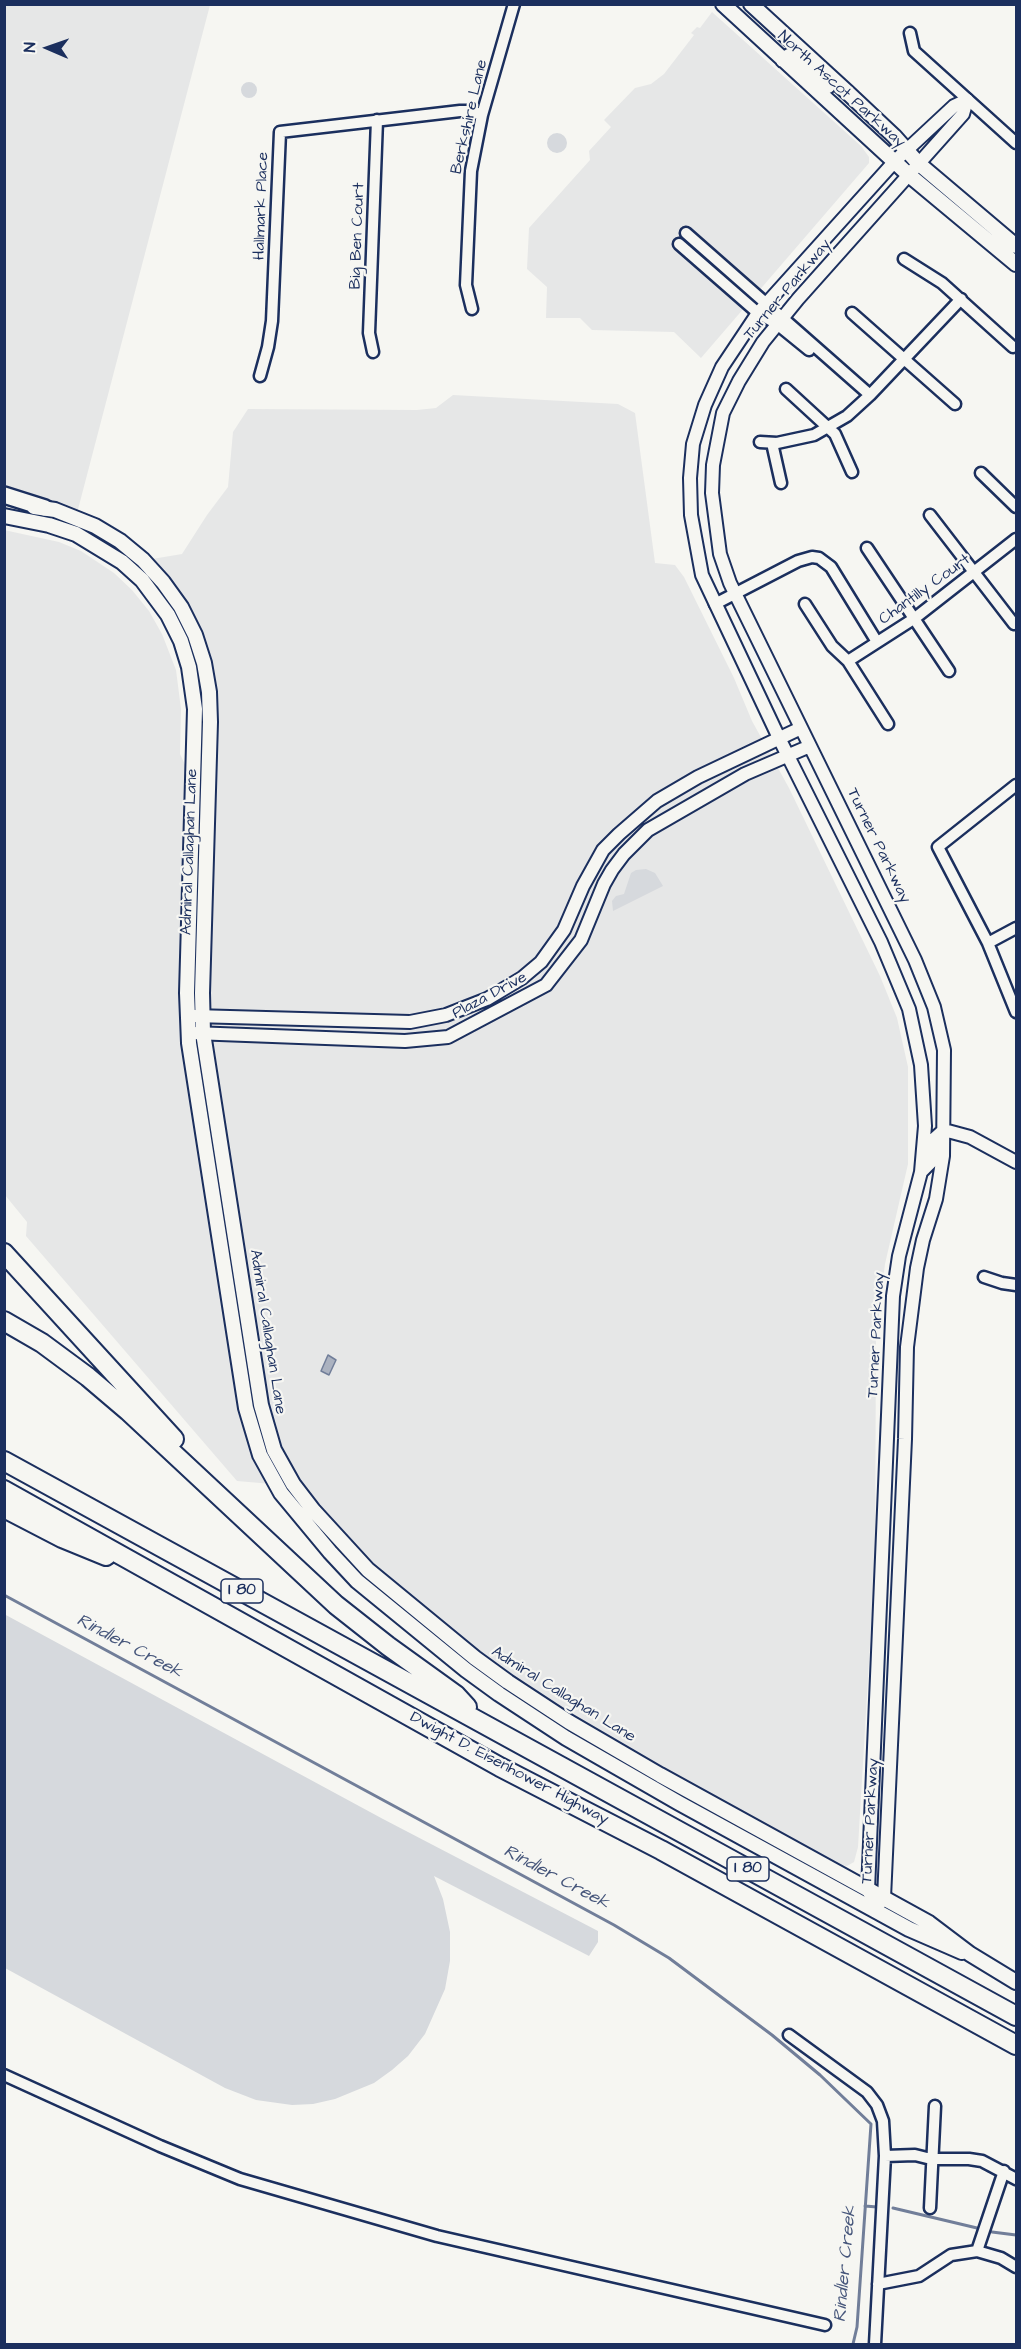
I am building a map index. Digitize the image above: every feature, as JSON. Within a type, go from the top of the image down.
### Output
[{"type":"highway","points":[[4,1253],[247,1521]]},
{"type":"highway","points":[[4,1321],[42,1342],[88,1377],[336,1605],[456,1695],[480,1722]]},
{"type":"highway","name":"Dwight D. Eisenhower Highway","points":[[4,1461],[1017,2016]]},
{"type":"highway","name":"Dwight D. Eisenhower Highway","points":[[4,1490],[500,1767],[661,1850],[1017,2045]]},
{"type":"highway","points":[[4,1508],[62,1538],[141,1568]]},
{"type":"main road","name":"North Ascot Parkway","points":[[723,4],[909,175],[1017,264]]},
{"type":"main road","name":"North Ascot Parkway","points":[[751,4],[847,92],[918,163],[1017,246]]},
{"type":"main road","points":[[783,60],[789,56],[794,57],[829,87],[847,92]]},
{"type":"main road","points":[[4,495],[45,508]]},
{"type":"main road","name":"Admiral Callaghan Lane","points":[[4,502],[69,514],[120,541],[143,560],[172,594],[200,648],[207,677],[210,722],[203,1033],[261,1405],[276,1456],[302,1497],[368,1570],[491,1670],[569,1722],[650,1769],[929,1923],[970,1954],[1017,1982]]},
{"type":"main road","name":"Admiral Callaghan Lane","points":[[4,516],[63,529],[88,539],[117,558],[142,580],[160,603],[175,628],[185,653],[192,680],[195,708],[188,1033],[249,1424],[266,1468],[290,1506],[357,1581],[482,1682],[567,1738],[874,1910],[937,1942],[970,1954]]},
{"type":"street","name":"Berkshire Lane","points":[[472,309],[466,285],[471,171],[482,116],[514,4]]},
{"type":"street","points":[[910,33],[914,51],[1017,143]]},
{"type":"street","name":"Turner Parkway","points":[[874,1910],[868,1890],[892,1296],[899,1256],[921,1172],[925,1097],[921,1065],[909,1009],[881,942],[779,738],[702,575],[691,515],[690,478],[693,444],[705,405],[722,368],[758,313],[895,161],[954,106],[967,100]]},
{"type":"street","name":"Turner Parkway","points":[[874,1910],[884,1898],[905,1439],[907,1347],[917,1268],[923,1239],[936,1199],[943,1156],[944,1050],[934,1007],[915,960],[735,593],[720,554],[715,530],[712,493],[718,435],[723,413],[739,381],[780,321],[963,114],[967,100]]},
{"type":"street","name":"Hallmark Place","points":[[260,376],[272,321],[280,132],[460,111],[472,111],[482,116]]},
{"type":"street","name":"Big Ben Court","points":[[373,352],[369,333],[377,120]]},
{"type":"street","points":[[686,233],[767,303],[780,321],[868,397]]},
{"type":"street","points":[[680,244],[758,313],[780,321]]},
{"type":"street","points":[[904,259],[942,283],[1013,347]]},
{"type":"street","points":[[760,442],[795,441],[829,428],[847,416],[961,299]]},
{"type":"street","points":[[852,313],[955,404]]},
{"type":"street","points":[[786,389],[834,434],[852,472]]},
{"type":"street","points":[[772,443],[781,483]]},
{"type":"street","points":[[981,473],[1017,507]]},
{"type":"street","points":[[930,515],[1014,624]]},
{"type":"street","name":"Chantilly Court","points":[[848,661],[915,618],[1017,539]]},
{"type":"street","points":[[867,548],[949,671]]},
{"type":"street","points":[[715,604],[798,561],[812,557],[819,558],[831,567],[877,642]]},
{"type":"street","points":[[805,604],[832,646],[848,661],[888,724]]},
{"type":"street","name":"Plaza Drive","points":[[187,1016],[410,1022],[446,1015],[487,999],[522,978],[541,962],[564,930],[583,886],[603,850],[657,801],[698,777],[801,728]]},
{"type":"street","name":"Plaza Drive","points":[[188,1033],[395,1041],[448,1037],[546,985],[581,940],[612,870],[648,830],[745,774],[810,746]]},
{"type":"street","points":[[1017,785],[938,847],[988,943],[1017,1012]]},
{"type":"street","points":[[988,943],[1017,928]]},
{"type":"street","points":[[921,1172],[931,1162],[933,1140],[944,1131],[970,1137],[1017,1162]]},
{"type":"street","points":[[984,1277],[1017,1285]]},
{"type":"street","points":[[789,2035],[873,2098],[883,2121],[885,2156],[875,2344]]},
{"type":"street","points":[[4,2075],[240,2180],[437,2236],[825,2325]]},
{"type":"street","points":[[930,2208],[935,2106]]},
{"type":"street","points":[[885,2156],[915,2155],[931,2160],[982,2161],[1017,2179]]},
{"type":"street","points":[[977,2251],[1004,2171]]},
{"type":"street","points":[[878,2284],[920,2276],[951,2255],[977,2251],[1001,2258],[1017,2267]]},
{"type":"shaded area","points":[[5,5],[210,5],[76,517],[5,495]]},
{"type":"shaded area","points":[[712,12],[861,146],[869,157],[869,163],[701,358],[674,332],[592,330],[580,318],[546,318],[547,287],[527,269],[529,228],[590,160],[589,151],[611,127],[604,120],[635,88],[651,84],[664,74],[694,35],[691,33],[697,27],[700,28]]},
{"type":"shaded area","points":[[249,82],[255,84],[257,90],[255,96],[249,98],[243,96],[241,90],[243,84]]},
{"type":"shaded area","points":[[557,133],[564,136],[567,143],[564,150],[557,153],[550,150],[547,143],[550,136]]},
{"type":"shaded area","points":[[453,395],[618,404],[635,413],[655,563],[675,565],[684,577],[734,678],[752,721],[789,788],[880,976],[897,1018],[908,1067],[908,1164],[885,1264],[876,1338],[875,1560],[858,1847],[854,1862],[847,1866],[834,1864],[689,1785],[572,1717],[494,1665],[372,1566],[307,1493],[284,1459],[269,1419],[239,1237],[209,1005],[218,722],[214,676],[195,618],[178,590],[152,559],[182,554],[228,487],[233,432],[248,409],[417,410],[436,408]]},
{"type":"shaded area","points":[[4,530],[59,542],[81,551],[114,573],[149,611],[162,634],[176,670],[181,709],[180,754],[190,775],[185,1025],[247,1421],[272,1484],[237,1481],[26,1236],[27,1222],[5,1195]]},
{"type":"shaded area","points":[[646,869],[655,873],[663,886],[613,911],[612,901],[616,896],[624,894],[631,873]]},
{"type":"shaded area","points":[[328,1355],[336,1360],[329,1375],[321,1371]]},
{"type":"shaded area","points":[[4,1614],[383,1819],[598,1931],[598,1942],[589,1956],[434,1876],[443,1899],[450,1932],[450,1961],[445,1989],[425,2034],[408,2056],[374,2083],[335,2099],[313,2104],[292,2105],[256,2100],[225,2088],[5,1968]]},
{"type":"waterway","name":"Rindler Creek","points":[[4,1595],[614,1925],[669,1958],[772,2035],[820,2075],[871,2124],[857,2327],[853,2344]]},
{"type":"waterway","points":[[865,2206],[877,2207]]},
{"type":"waterway","points":[[893,2208],[977,2228]]},
{"type":"waterway","points":[[992,2232],[1016,2235]]}]
